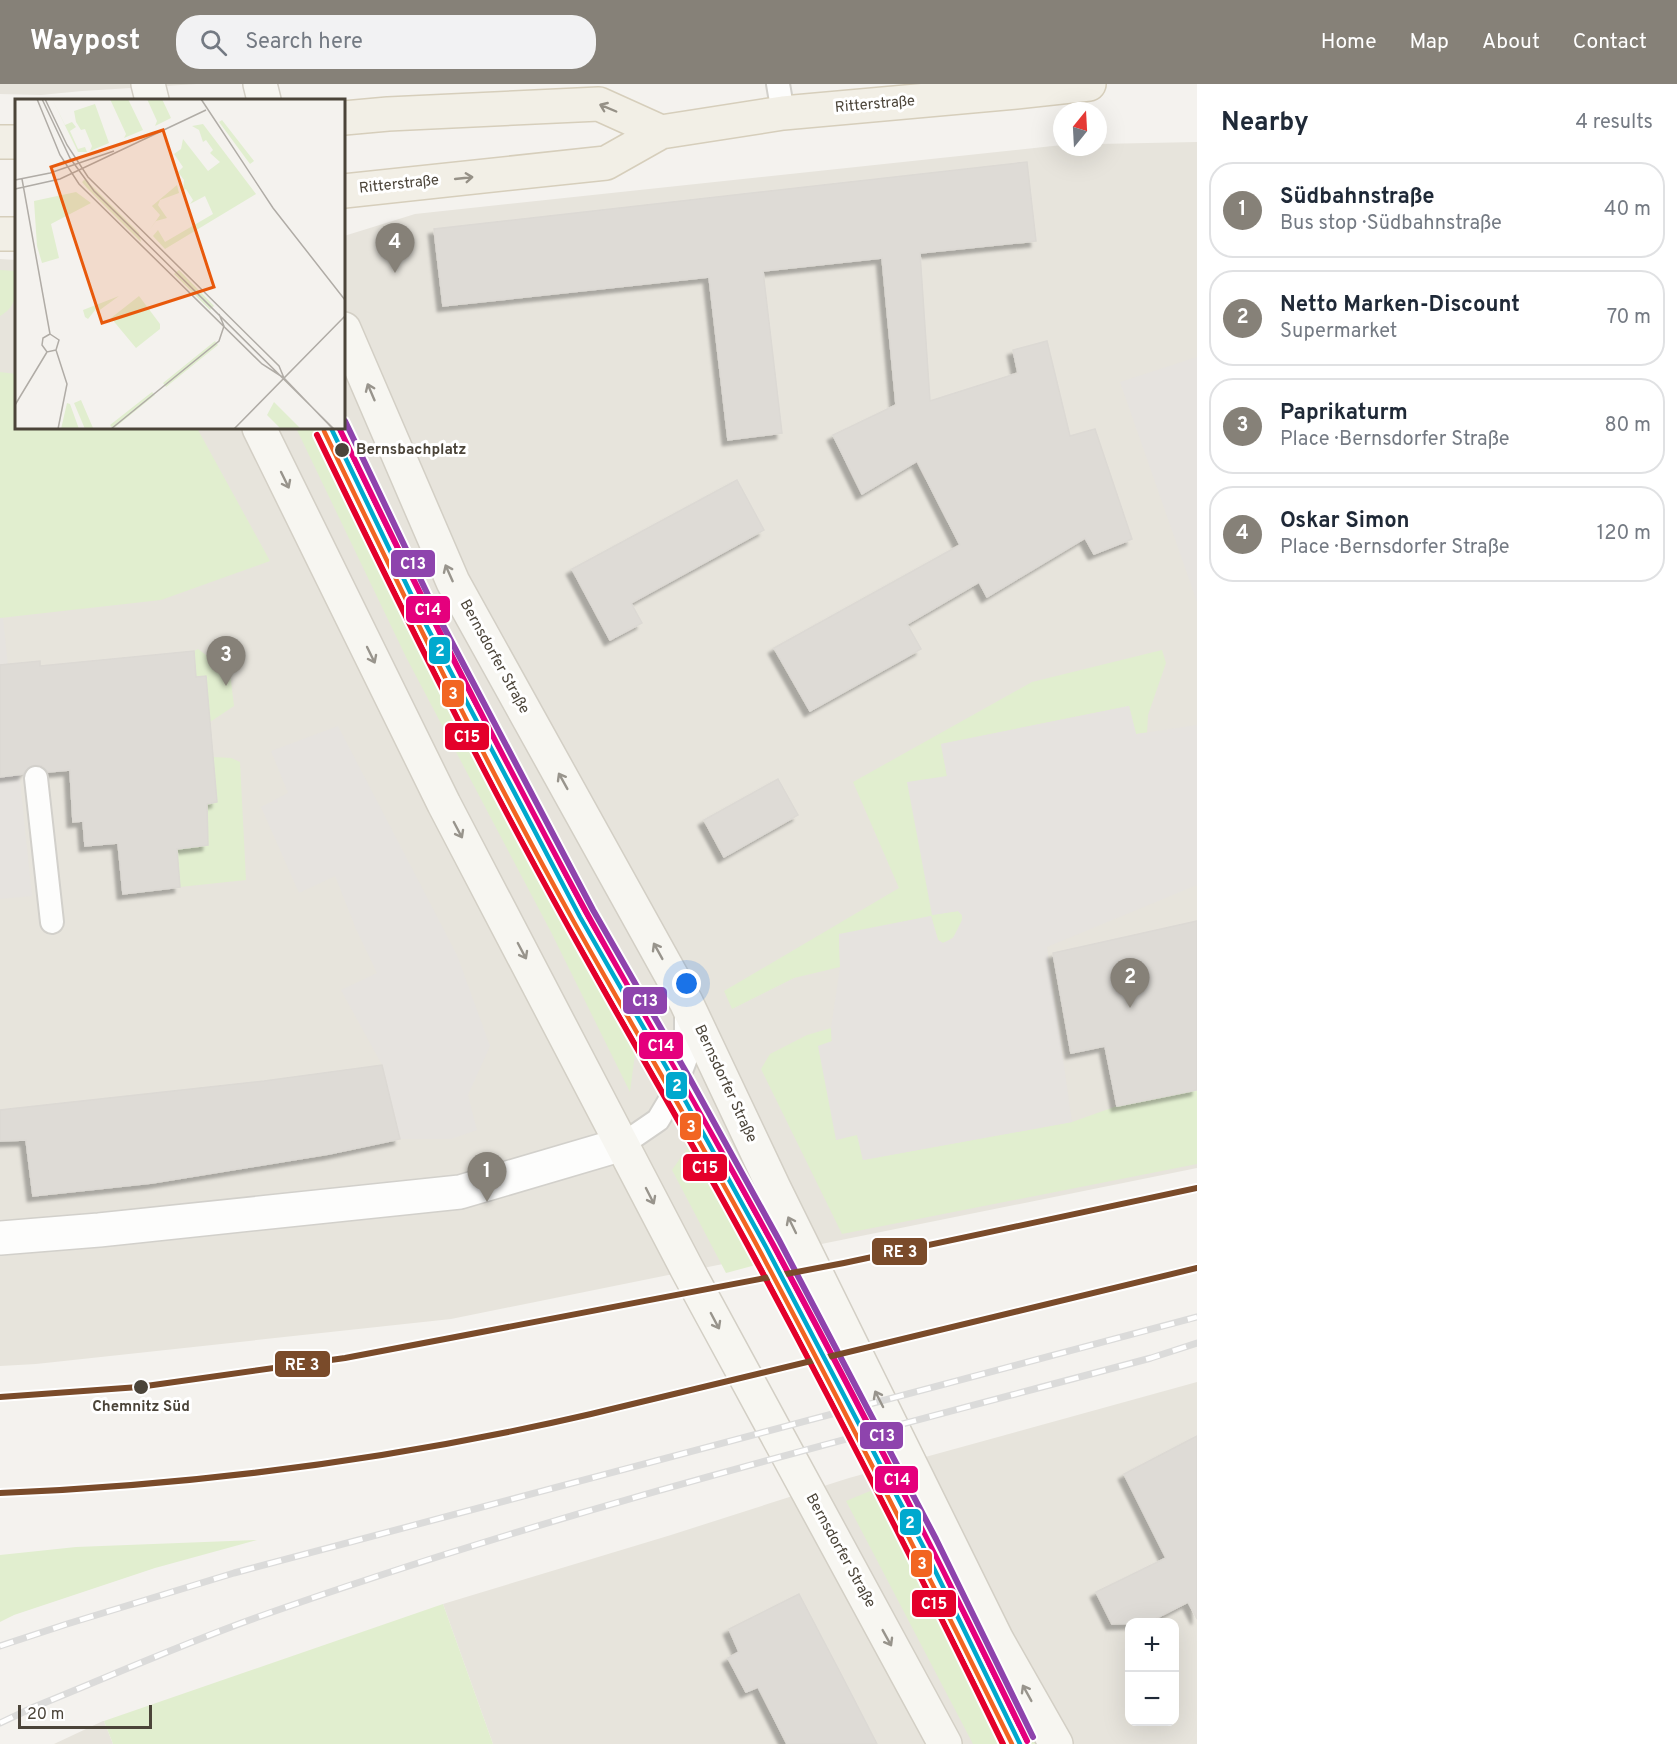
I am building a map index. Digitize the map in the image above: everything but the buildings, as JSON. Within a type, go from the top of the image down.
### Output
[{"type":"main road","name":"Ritterstraße","points":[[345,191],[606,163],[661,132],[780,98],[1016,92],[1089,84]]},
{"type":"main road","points":[[345,118],[599,104],[661,132]]},
{"type":"street","points":[[148,84],[152,99]]},
{"type":"street","points":[[260,84],[264,99]]},
{"type":"street","name":"Bernsdorfer Straße","points":[[345,331],[453,582],[686,1002],[793,1228],[997,1640],[1056,1744]]},
{"type":"street","name":"Bernsdorfer Straße","points":[[259,429],[444,804],[721,1332],[945,1744]]},
{"type":"street","points":[[0,1238],[99,1230],[460,1192],[623,1144]]},
{"type":"lane","points":[[36,778],[52,922]]},
{"type":"lane","points":[[623,1144],[658,1120],[670,1100],[686,1058],[686,1002]]},
{"type":"shaded area","points":[[0,84],[197,84],[41,95],[0,94]]},
{"type":"shaded area","points":[[1197,142],[1197,1168],[451,1319],[0,1366],[0,259],[15,260],[15,429],[345,429],[345,236],[415,214],[1053,146],[1053,156],[1107,156],[1107,144]]},
{"type":"shaded area","points":[[1197,357],[1197,602],[1120,382]]},
{"type":"shaded area","points":[[0,618],[3,618],[32,896],[0,899]]},
{"type":"shaded area","points":[[1129,706],[1136,734],[1197,725],[1197,885],[1047,947],[1072,1122],[863,1160],[857,1135],[836,1140],[818,1046],[832,1041],[831,1028],[840,967],[839,934],[931,916],[938,940],[943,943],[953,938],[962,920],[962,915],[958,911],[932,915],[907,782],[947,776],[941,744]]},
{"type":"shaded area","points":[[338,726],[457,955],[490,1046],[468,1095],[477,1130],[451,1139],[400,1139],[382,1065],[341,990],[377,973],[335,876],[299,893],[261,807],[288,793],[271,751]]},
{"type":"shaded area","points":[[1197,1382],[1197,1744],[493,1744],[443,1604],[849,1478]]},
{"type":"shaded area","points":[[103,1721],[113,1744],[54,1744]]},
{"type":"green space","points":[[0,270],[15,271],[15,297],[11,307],[0,316]]},
{"type":"green space","points":[[0,372],[15,374],[15,429],[198,429],[270,561],[161,600],[0,618]]},
{"type":"green space","points":[[345,426],[412,579],[578,879],[593,908],[597,922],[642,1000],[630,1092],[551,932],[406,657],[296,429],[345,429]]},
{"type":"green space","points":[[198,649],[230,673],[234,706],[210,722],[206,676],[196,677],[194,651]]},
{"type":"green space","points":[[1162,650],[1166,663],[1148,715],[1147,733],[1136,734],[1129,706],[941,744],[947,776],[932,915],[958,911],[962,915],[960,929],[951,939],[943,943],[938,940],[931,916],[839,935],[840,967],[794,978],[732,1009],[724,991],[899,888],[853,782],[1032,682]]},
{"type":"green space","points":[[213,757],[231,758],[240,762],[246,880],[180,887],[177,849],[208,845],[207,804],[217,802]]},
{"type":"green space","points":[[831,1028],[836,1140],[857,1134],[863,1160],[1072,1122],[1117,1106],[1197,1090],[1197,1164],[842,1234],[761,1069],[770,1054],[807,1035]]},
{"type":"green space","points":[[709,1117],[786,1257],[726,1273],[672,1170]]},
{"type":"green space","points":[[904,1477],[1040,1744],[973,1744],[846,1501]]},
{"type":"green space","points":[[257,1540],[155,1568],[14,1615],[0,1622],[0,1555],[76,1547]]},
{"type":"green space","points":[[443,1604],[493,1744],[113,1744],[104,1721]]},
{"type":"railway","points":[[0,1646],[234,1573],[1197,1317]]},
{"type":"railway","points":[[0,1723],[173,1649],[368,1579],[702,1478],[1151,1358],[1197,1343]]},
{"type":"transit line","name":"C13","points":[[345,421],[438,616],[593,910],[779,1240],[936,1539],[1033,1737]]},
{"type":"transit line","name":"2","points":[[331,429],[425,623],[580,917],[766,1247],[923,1546],[1020,1744]]},
{"type":"transit line","name":"C14","points":[[339,429],[490,732],[586,912],[805,1305],[902,1490],[1027,1741]]},
{"type":"transit line","name":"C15","points":[[317,435],[470,742],[534,864],[785,1315],[881,1498],[1003,1744]]},
{"type":"transit line","points":[[0,1397],[139,1387],[345,1358],[844,1263],[1197,1188]]},
{"type":"transit line","points":[[0,1493],[149,1484],[223,1476],[371,1457],[445,1444],[591,1414],[1197,1268]]},
{"type":"tram line","name":"3","points":[[324,431],[477,740],[574,922],[761,1253],[951,1620],[1012,1744]]},
{"type":"place","name":"Oskar Simon","points":[[395,273]]},
{"type":"place","name":"Bernsbachplatz","points":[[342,450]]},
{"type":"place","name":"Paprikaturm","points":[[226,686]]},
{"type":"place","name":"Netto Marken-Discount","points":[[1130,1008]]},
{"type":"place","name":"Südbahnstraße","points":[[487,1202]]},
{"type":"place","name":"Chemnitz Süd","points":[[141,1387]]}]
